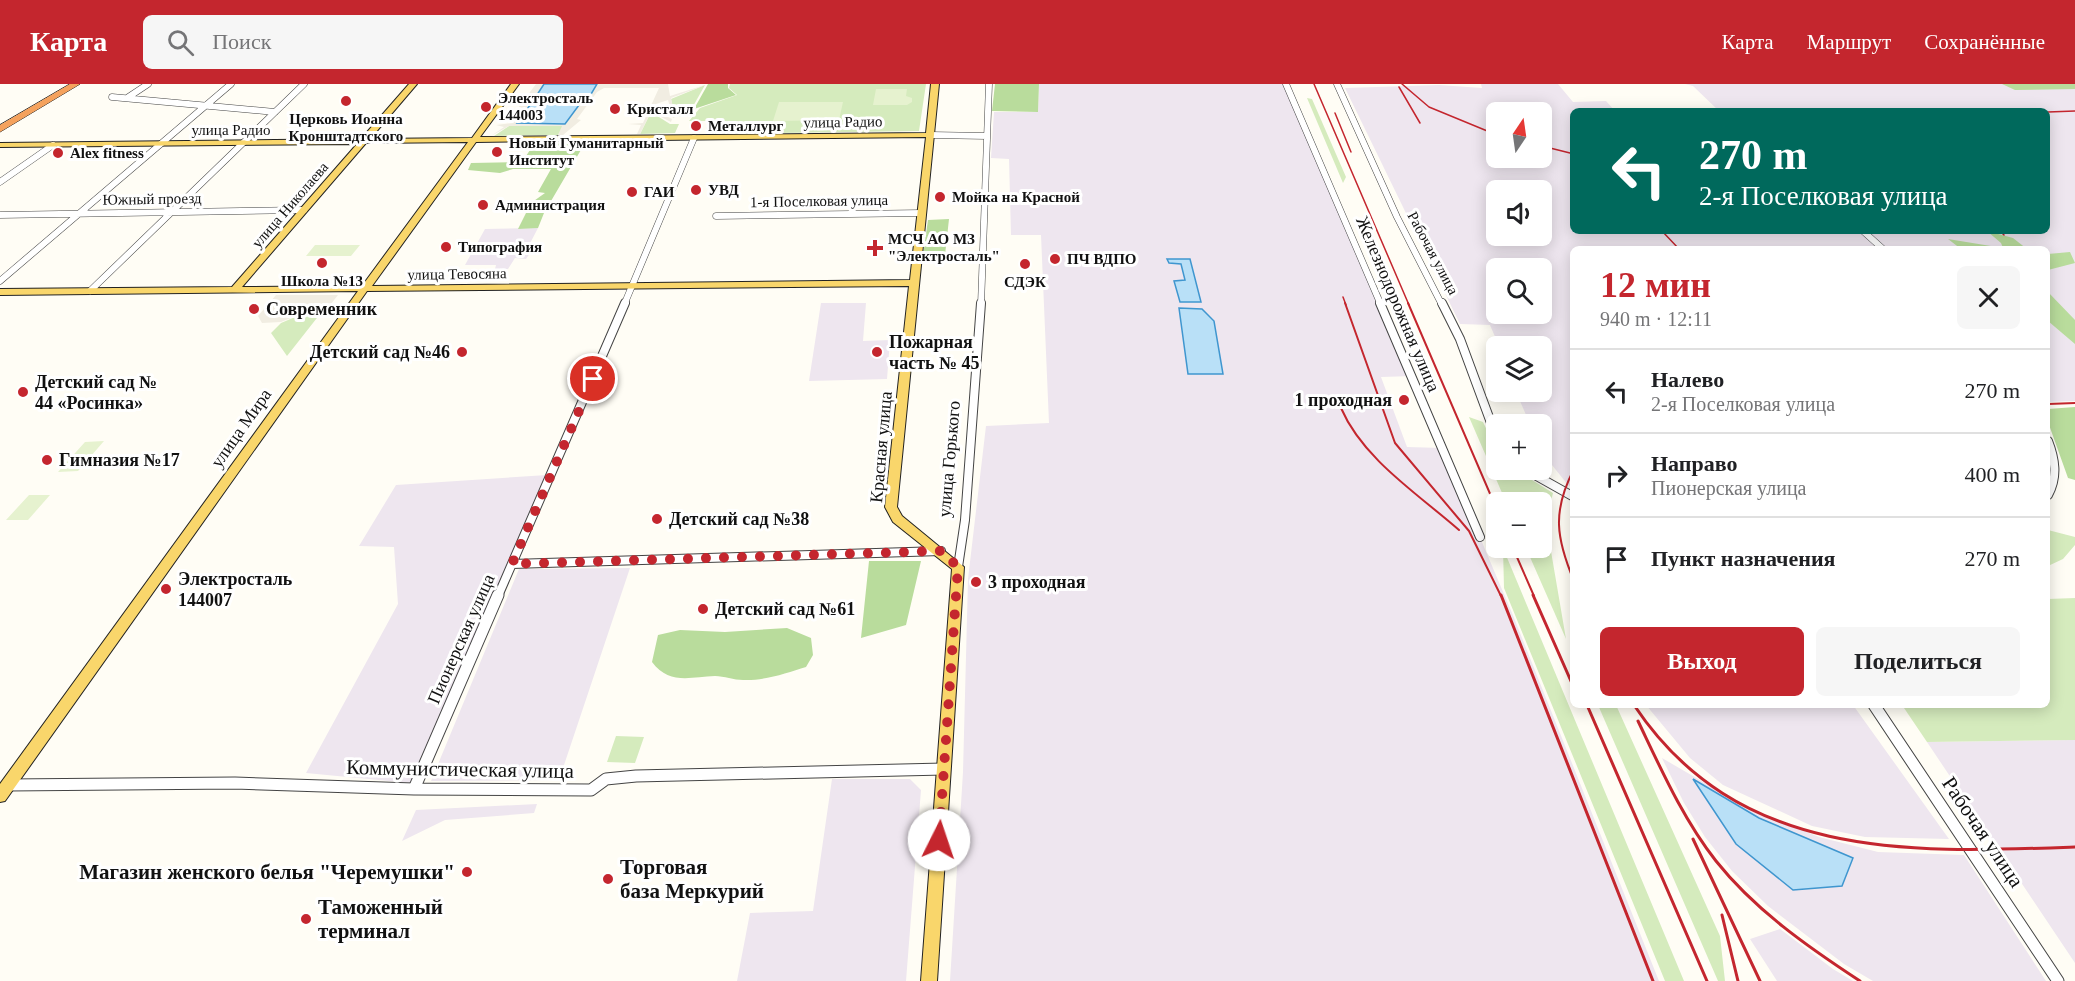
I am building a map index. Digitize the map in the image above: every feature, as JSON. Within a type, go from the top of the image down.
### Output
[{"type":"highway","points":[[0,129],[76,84]]},
{"type":"main road","name":"улица Николаева","points":[[234,290],[413,84]]},
{"type":"main road","name":"улица Мира","points":[[4,791],[515,84]]},
{"type":"main road","name":"Красная улица","points":[[936,84],[891,507],[897,519],[941,551],[958,567]]},
{"type":"main road","name":"улица Радио","points":[[0,145],[363,143],[931,135]]},
{"type":"main road","name":"улица Тевосяна","points":[[0,292],[913,284]]},
{"type":"main road","name":"улица Горького","points":[[929,981],[958,567]]},
{"type":"street","points":[[127,98],[148,84]]},
{"type":"street","points":[[0,281],[231,84]]},
{"type":"street","points":[[90,291],[304,84]]},
{"type":"street","name":"улица Горького","points":[[958,567],[964,520],[985,256],[989,84]]},
{"type":"street","name":"Железнодорожная улица","points":[[1286,84],[1480,537]]},
{"type":"street","name":"Рабочая улица","points":[[1337,84],[1397,217],[1460,339],[1488,414]]},
{"type":"street","points":[[112,97],[275,111]]},
{"type":"street","points":[[931,135],[987,136]]},
{"type":"street","name":"Пионерская улица","points":[[414,789],[632,287],[694,138]]},
{"type":"street","points":[[0,182],[53,145]]},
{"type":"street","name":"Южный проезд","points":[[0,214],[304,210]]},
{"type":"street","name":"1-я Поселковая улица","points":[[716,216],[922,213]]},
{"type":"street","points":[[1866,234],[1880,246]]},
{"type":"street","points":[[2050,448],[2054,462],[2054,479],[2050,490]]},
{"type":"street","points":[[1544,480],[1570,495]]},
{"type":"street","points":[[512,564],[941,551]]},
{"type":"street","name":"Рабочая улица","points":[[1876,708],[2058,981]]},
{"type":"street","name":"Коммунистическая улица","points":[[4,791],[235,783],[414,789],[591,790],[606,780],[636,776],[767,771],[944,769]]},
{"type":"shaded area","points":[[536,84],[544,84],[538,100],[517,123],[565,123],[582,101],[587,101],[597,84],[668,84],[670,96],[708,84],[671,98],[675,117],[673,118],[668,100],[656,104],[654,110],[672,119],[671,122],[651,112],[640,134],[637,134],[641,125],[628,124],[643,123],[659,88],[604,88],[597,92],[577,119],[581,120],[563,135],[558,135],[562,126],[509,126],[491,136],[504,127],[496,125],[513,123],[517,116],[513,115],[516,111],[505,111],[518,108],[526,97],[516,96],[527,96]]},
{"type":"shaded area","points":[[1039,84],[1283,84],[1413,376],[1381,377],[1407,447],[1442,448],[1486,552],[1486,558],[1489,558],[1512,613],[1659,981],[950,981],[963,772],[968,579],[986,426],[1049,423],[1041,235],[1011,235],[1009,159],[991,158],[994,112],[1038,112]]},
{"type":"shaded area","points":[[1481,84],[1558,84],[1573,102],[1606,101],[1612,108],[1570,108],[1570,234],[2050,234],[2050,108],[1716,108],[1693,86],[1685,84],[2075,84],[2075,401],[2050,402],[2050,246],[1570,246],[1570,486],[1552,465],[1552,414],[1526,414],[1520,402],[1552,402],[1552,336],[1495,336],[1490,325],[1460,324],[1345,88],[1439,85],[1482,88]]},
{"type":"shaded area","points":[[538,228],[525,253],[530,253],[526,259],[515,258],[508,269],[495,269],[496,265],[465,265],[485,229]]},
{"type":"shaded area","points":[[276,295],[338,295],[327,309],[313,309],[281,322],[262,323],[258,316]]},
{"type":"shaded area","points":[[821,303],[866,303],[863,341],[890,340],[887,379],[809,381]]},
{"type":"shaded area","points":[[547,475],[410,783],[306,773],[398,604],[394,547],[359,546],[396,485]]},
{"type":"shaded area","points":[[630,568],[559,780],[431,781],[519,569]]},
{"type":"shaded area","points":[[1648,708],[1855,708],[1949,839],[1865,837],[1812,826],[1723,785],[1690,758]]},
{"type":"shaded area","points":[[2075,740],[2075,963],[1927,742]]},
{"type":"shaded area","points":[[1662,758],[1746,807],[1819,837],[1878,852],[1964,855],[2046,981],[1873,981],[1844,964],[1768,906],[1732,871],[1705,837],[1684,803]]},
{"type":"shaded area","points":[[832,779],[910,779],[921,790],[906,981],[737,981],[750,913],[813,911]]},
{"type":"shaded area","points":[[537,804],[534,813],[445,820],[402,841],[416,810]]},
{"type":"shaded area","points":[[1780,929],[1833,969],[1853,981],[1777,981],[1750,939]]},
{"type":"green space","points":[[708,84],[728,84],[728,88],[736,95],[694,109]]},
{"type":"green space","name":"Металлург","points":[[730,84],[926,84],[919,131],[711,134],[713,130],[706,130],[709,121],[689,121],[700,108],[737,95],[729,88]]},
{"type":"green space","points":[[995,84],[1039,84],[1038,112],[992,111]]},
{"type":"green space","points":[[2002,84],[2075,84],[2075,89],[2015,90]]},
{"type":"green space","points":[[705,85],[687,117],[675,117],[671,99]]},
{"type":"green space","points":[[876,89],[907,89],[906,96],[912,98],[912,102],[907,105],[873,105]]},
{"type":"green space","points":[[1307,98],[1312,99],[1346,177],[1343,183]]},
{"type":"green space","points":[[779,102],[843,102],[839,120],[773,121]]},
{"type":"green space","points":[[651,112],[670,124],[679,124],[675,133],[640,134]]},
{"type":"green space","points":[[509,126],[562,126],[562,130],[558,135],[494,136]]},
{"type":"green space","points":[[585,143],[544,213],[538,228],[518,229],[531,203],[545,193],[538,192],[551,169],[513,169],[500,173],[468,170],[471,163],[522,162],[534,144]]},
{"type":"green space","points":[[949,219],[945,255],[923,255],[928,220]]},
{"type":"green space","points":[[1990,234],[2013,238],[2023,246],[2002,246]]},
{"type":"green space","points":[[1948,239],[1991,246],[1957,246]]},
{"type":"green space","points":[[315,245],[360,245],[351,256],[306,256]]},
{"type":"green space","points":[[2070,252],[2075,263],[2050,269],[2050,254]]},
{"type":"green space","points":[[2050,294],[2075,320],[2075,344],[2050,323]]},
{"type":"green space","points":[[314,309],[324,309],[287,356],[271,333],[281,323]]},
{"type":"green space","points":[[2075,407],[2075,480],[2068,478],[2050,428],[2050,409]]},
{"type":"green space","points":[[1469,417],[1483,422],[1486,428],[1486,456]]},
{"type":"green space","points":[[104,441],[78,471],[58,472],[85,442]]},
{"type":"green space","points":[[1496,480],[1532,480],[1551,492],[1502,492]]},
{"type":"green space","points":[[29,495],[50,495],[28,520],[6,520]]},
{"type":"green space","points":[[2050,531],[2075,537],[2075,545],[2063,559],[2050,565]]},
{"type":"green space","points":[[1552,557],[1566,639],[1530,558]]},
{"type":"green space","points":[[1503,558],[1507,558],[1684,981],[1665,981],[1504,588]]},
{"type":"green space","points":[[869,561],[921,561],[906,625],[861,638]]},
{"type":"green space","points":[[2075,598],[2075,740],[1927,742],[1904,708],[2050,708],[2050,599]]},
{"type":"green space","points":[[787,628],[811,638],[813,655],[806,667],[775,676],[751,680],[715,676],[680,678],[666,674],[652,662],[658,635],[680,630],[725,632]]},
{"type":"green space","points":[[1599,708],[1617,708],[1720,936],[1725,981],[1718,981]]},
{"type":"green space","points":[[616,736],[644,737],[635,763],[607,762]]},
{"type":"water","points":[[544,84],[597,84],[587,101],[582,101],[565,124],[517,123],[530,105],[535,105],[537,101],[533,101]]},
{"type":"water","points":[[1167,259],[1190,259],[1201,302],[1180,302],[1174,281],[1185,280],[1181,264],[1169,263]]},
{"type":"water","points":[[1179,308],[1202,309],[1214,321],[1223,374],[1188,374]]},
{"type":"water","points":[[1693,779],[1759,818],[1853,858],[1842,886],[1793,890],[1736,844]]},
{"type":"railway","points":[[1314,84],[1409,305]]},
{"type":"railway","points":[[1402,84],[1429,107],[1486,130]]},
{"type":"railway","points":[[1399,87],[1420,123]]},
{"type":"railway","points":[[2050,112],[2075,111]]},
{"type":"railway","points":[[1335,113],[1351,152]]},
{"type":"railway","points":[[1552,148],[1570,153]]},
{"type":"railway","points":[[1665,234],[1676,246]]},
{"type":"railway","points":[[1343,297],[1346,305]]},
{"type":"railway","points":[[1345,303],[1395,443],[1469,531],[1501,596]]},
{"type":"railway","points":[[1408,303],[1489,492]]},
{"type":"railway","points":[[2050,404],[2075,403]]},
{"type":"railway","points":[[1341,408],[1363,444],[1377,460],[1459,530]]},
{"type":"railway","points":[[1570,478],[1562,498],[1559,525],[1563,551],[1570,571]]},
{"type":"railway","points":[[1517,558],[1534,596]]},
{"type":"railway","points":[[1501,595],[1653,981]]},
{"type":"railway","points":[[1533,595],[1570,679]]},
{"type":"railway","points":[[1588,708],[1707,981]]},
{"type":"railway","points":[[1636,708],[1676,756],[1724,794],[1776,820],[1832,837],[1890,846],[1951,849],[2075,847]]},
{"type":"railway","points":[[1638,721],[1693,828],[1731,879],[1783,927],[1860,981]]},
{"type":"railway","points":[[1693,839],[1760,981]]},
{"type":"railway","points":[[1722,915],[1738,981]]},
{"type":"place","name":"Церковь Иоанна Кронштадтского","points":[[346,101]]},
{"type":"place","name":"Электросталь 144003","points":[[486,107]]},
{"type":"place","name":"Кристалл","points":[[615,109]]},
{"type":"place","name":"Металлург","points":[[696,126]]},
{"type":"place","name":"Новый Гуманитарный Институт","points":[[497,152]]},
{"type":"place","name":"Alex fitness","points":[[58,153]]},
{"type":"place","name":"УВД","points":[[696,190]]},
{"type":"place","name":"ГАИ","points":[[632,192]]},
{"type":"place","name":"Мойка на Красной","points":[[940,197]]},
{"type":"place","name":"Администрация","points":[[483,205]]},
{"type":"place","name":"Типография","points":[[446,247]]},
{"type":"place","name":"МСЧ АО МЗ \"Электросталь\"","points":[[875,248]]},
{"type":"place","name":"ПЧ ВДПО","points":[[1055,259]]},
{"type":"place","name":"Школа №13","points":[[322,263]]},
{"type":"place","name":"СДЭК","points":[[1025,264]]},
{"type":"place","name":"Современник","points":[[254,309]]},
{"type":"place","name":"Детский сад №46","points":[[462,352]]},
{"type":"place","name":"Пожарная часть № 45","points":[[877,352]]},
{"type":"place","name":"Детский сад № 44 «Росинка»","points":[[23,392]]},
{"type":"place","name":"1 проходная","points":[[1404,400]]},
{"type":"place","name":"Гимназия №17","points":[[47,460]]},
{"type":"place","name":"Детский сад №38","points":[[657,519]]},
{"type":"place","name":"3 проходная","points":[[976,582]]},
{"type":"place","name":"Электросталь 144007","points":[[166,589]]},
{"type":"place","name":"Детский сад №61","points":[[703,609]]},
{"type":"place","name":"Магазин женского белья \"Черемушки\"","points":[[467,872]]},
{"type":"place","name":"Торговая база Меркурий","points":[[608,879]]},
{"type":"place","name":"Таможенный терминал","points":[[306,919]]},
{"type":"route","points":[[593,379],[512,564],[941,551],[958,567],[939,840]]}]
